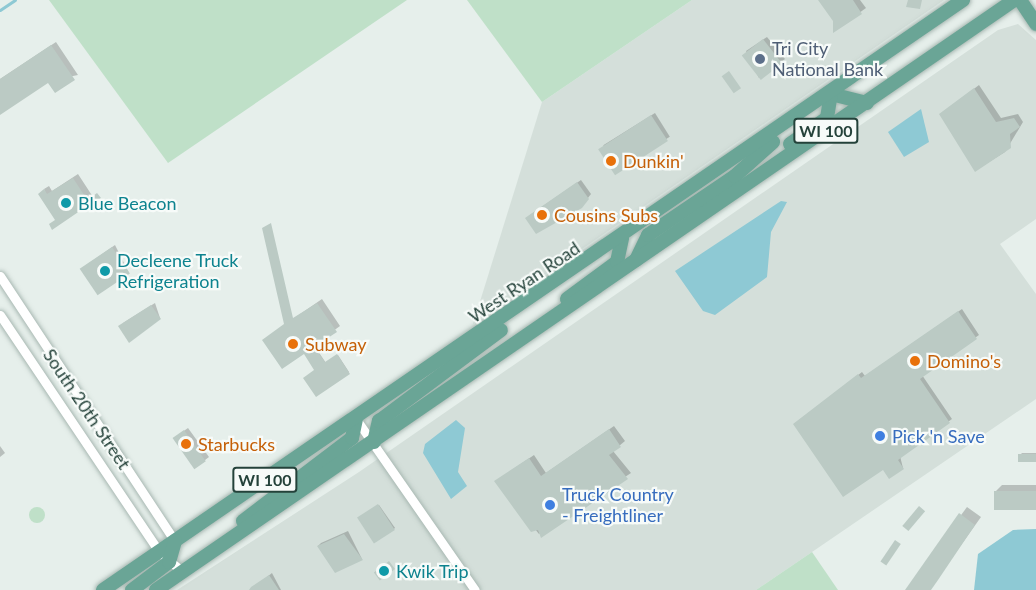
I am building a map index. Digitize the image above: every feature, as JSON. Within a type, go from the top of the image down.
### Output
[{"type":"main road","name":"West Ryan Road","points":[[175,541],[622,238],[963,0]]},
{"type":"main road","name":"WI 100","points":[[156,590],[1014,0]]},
{"type":"main road","points":[[1020,0],[1036,24]]},
{"type":"main road","points":[[744,187],[827,118],[831,94],[867,103]]},
{"type":"main road","points":[[636,260],[648,236],[735,176],[792,121]]},
{"type":"main road","points":[[535,330],[582,286],[617,262],[622,238]]},
{"type":"main road","points":[[374,442],[379,421],[460,364],[527,302]]},
{"type":"main road","points":[[224,543],[288,484],[352,438],[356,419]]},
{"type":"main road","points":[[132,590],[164,557],[175,541]]},
{"type":"main road","points":[[103,590],[164,557]]},
{"type":"street","name":"South 20th Street","points":[[0,276],[175,541]]},
{"type":"street","name":"South 20th Street","points":[[0,315],[164,557],[183,572]]},
{"type":"street","points":[[356,419],[475,590]]},
{"type":"shaded area","points":[[692,0],[944,0],[473,324],[542,102]]},
{"type":"shaded area","points":[[1018,24],[1036,40],[1036,219],[1000,244],[1036,294],[1036,399],[756,590],[177,590],[359,472],[998,30]]},
{"type":"green space","points":[[49,0],[407,0],[168,163]]},
{"type":"green space","points":[[467,0],[692,0],[542,102]]},
{"type":"green space","points":[[34,507],[40,507],[45,515],[43,521],[34,523],[29,518],[29,512]]},
{"type":"green space","points":[[812,552],[838,590],[756,590]]},
{"type":"water","points":[[921,109],[929,142],[904,157],[888,132]]},
{"type":"water","points":[[781,201],[787,202],[771,232],[767,277],[715,315],[703,311],[675,271]]},
{"type":"water","points":[[456,420],[465,428],[458,472],[467,486],[451,499],[423,453],[425,444]]},
{"type":"water","points":[[1036,529],[1036,590],[974,590],[978,554],[1013,530]]},
{"type":"building","points":[[818,0],[853,0],[862,14],[833,33],[833,21]]},
{"type":"building","points":[[908,0],[922,0],[920,9],[906,7]]},
{"type":"building","name":"Tri City National Bank","points":[[763,39],[782,63],[761,80],[742,56]]},
{"type":"building","points":[[51,45],[75,80],[55,93],[48,83],[0,115],[0,79]]},
{"type":"building","points":[[729,71],[741,88],[734,93],[722,76]]},
{"type":"building","points":[[974,88],[996,122],[1014,118],[1020,127],[1010,134],[1011,148],[975,172],[939,114]]},
{"type":"building","points":[[651,115],[668,141],[615,175],[598,149]]},
{"type":"building","name":"Blue Beacon","points":[[73,178],[90,204],[52,230],[49,224],[55,220],[38,194],[44,189],[47,194]]},
{"type":"building","points":[[577,182],[589,199],[582,208],[536,234],[525,218]]},
{"type":"building","points":[[97,193],[101,198],[92,204],[89,199]]},
{"type":"building","points":[[271,223],[293,318],[317,303],[337,332],[314,347],[325,362],[337,354],[350,374],[316,397],[303,378],[314,370],[304,354],[282,369],[262,340],[284,324],[262,228]]},
{"type":"building","name":"Decleene Truck Refrigeration","points":[[112,247],[130,274],[98,295],[80,269]]},
{"type":"building","points":[[151,305],[161,319],[129,343],[118,326]]},
{"type":"building","points":[[958,311],[977,339],[920,379],[950,423],[898,460],[904,469],[889,479],[883,470],[843,497],[793,424],[858,374],[861,378]]},
{"type":"building","name":"Truck Country - Freightliner","points":[[609,429],[621,447],[609,455],[628,479],[541,538],[538,530],[531,532],[494,481],[529,458],[541,476]]},
{"type":"building","name":"Starbucks","points":[[184,430],[206,461],[194,469],[173,438]]},
{"type":"building","points":[[1018,454],[1036,454],[1036,462],[1018,462]]},
{"type":"building","points":[[994,491],[1036,491],[1036,510],[994,510]]},
{"type":"building","name":"Kwik Trip","points":[[378,504],[395,530],[374,544],[357,518]]},
{"type":"building","points":[[919,506],[925,511],[908,531],[902,526]]},
{"type":"building","points":[[959,513],[975,525],[931,590],[905,590]]},
{"type":"building","name":"Kwik Trip","points":[[344,534],[363,560],[335,573],[317,546]]},
{"type":"building","points":[[895,540],[901,544],[886,565],[880,562]]},
{"type":"building","name":"Kwik Trip","points":[[389,561],[395,569],[380,580],[374,572]]},
{"type":"building","points":[[269,575],[279,590],[249,590],[251,587]]},
{"type":"waterway","points":[[0,10],[15,0]]},
{"type":"place","name":"Tri City National Bank","points":[[760,59]]},
{"type":"place","name":"Dunkin'","points":[[611,161]]},
{"type":"place","name":"Blue Beacon","points":[[66,203]]},
{"type":"place","name":"Cousins Subs","points":[[542,215]]},
{"type":"place","name":"Decleene Truck Refrigeration","points":[[105,271]]},
{"type":"place","name":"Subway","points":[[293,344]]},
{"type":"place","name":"Domino's","points":[[915,361]]},
{"type":"place","name":"Pick 'n Save","points":[[880,436]]},
{"type":"place","name":"Starbucks","points":[[186,444]]},
{"type":"place","name":"Truck Country - Freightliner","points":[[550,505]]},
{"type":"place","name":"Kwik Trip","points":[[384,571]]}]
